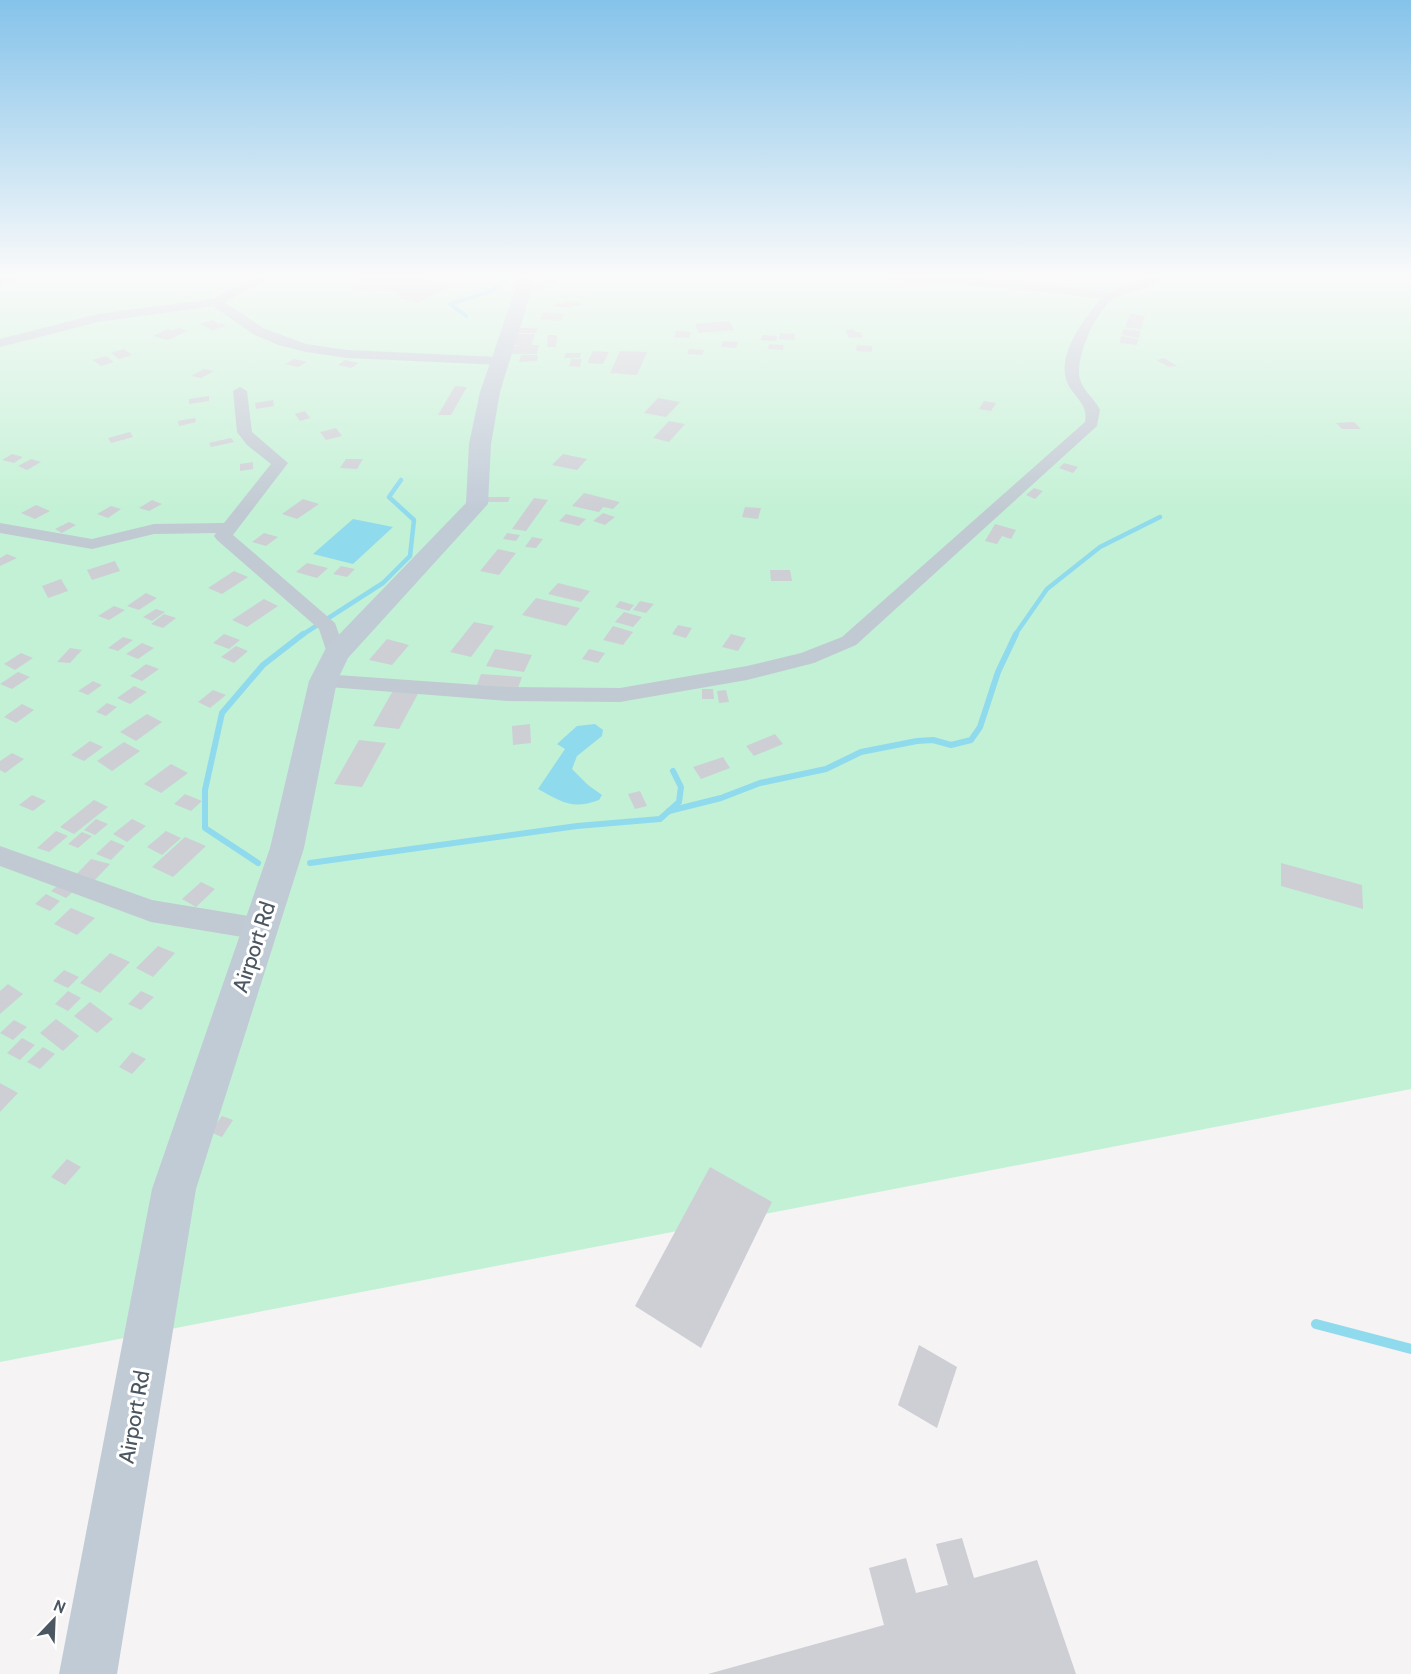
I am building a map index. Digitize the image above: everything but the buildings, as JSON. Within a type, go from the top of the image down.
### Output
[{"type":"main road","points":[[326,645],[477,504],[480,444],[490,392],[502,354]]},
{"type":"main road","name":"Airport Rd","points":[[88,1674],[174,1189],[287,848],[326,645]]},
{"type":"street","points":[[350,354],[500,361]]},
{"type":"street","points":[[240,391],[242,426],[248,438],[280,464],[224,536],[326,645],[508,694],[620,695],[747,673],[807,658],[849,640],[1092,423],[1094,414],[1091,404],[1075,384],[1070,371],[1075,354]]},
{"type":"street","points":[[0,528],[92,544],[154,529],[230,528]]},
{"type":"street","points":[[0,856],[151,911],[260,929]]},
{"type":"green space","points":[[0,354],[1411,354],[1411,1089],[0,1362]]},
{"type":"water","points":[[353,519],[393,527],[353,564],[313,554]]},
{"type":"water","points":[[595,724],[603,730],[602,736],[577,756],[572,769],[602,795],[599,800],[581,804],[567,803],[538,789],[565,749],[557,744],[577,726]]},
{"type":"waterway","points":[[302,635],[383,583],[410,556],[414,520],[389,497],[401,480]]},
{"type":"waterway","points":[[1015,635],[1047,589],[1100,547],[1160,517]]},
{"type":"waterway","points":[[258,863],[205,828],[205,790],[222,713],[263,665],[303,634]]},
{"type":"waterway","points":[[669,811],[721,798],[760,783],[826,769],[861,752],[917,741],[933,740],[951,745],[971,740],[980,727],[998,672],[1016,634]]},
{"type":"waterway","points":[[310,863],[577,826],[660,819],[679,802],[681,787],[673,771]]},
{"type":"waterway","points":[[1316,1324],[1411,1349]]}]
